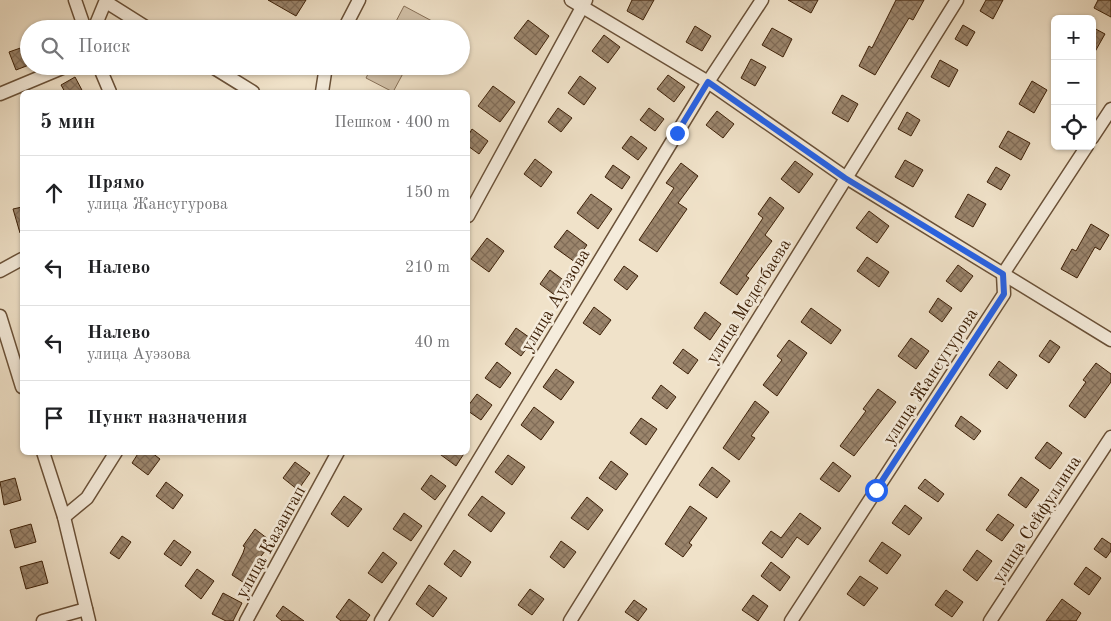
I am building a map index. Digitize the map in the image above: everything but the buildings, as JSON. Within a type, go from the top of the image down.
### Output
[{"type":"street","points":[[75,0],[82,20]]},
{"type":"street","points":[[349,20],[359,0]]},
{"type":"street","points":[[571,0],[584,3],[708,82],[845,178],[1111,340]]},
{"type":"street","name":"улица Ауэзова","points":[[381,621],[708,82],[762,0]]},
{"type":"street","name":"улица Медетбаева","points":[[570,621],[957,0]]},
{"type":"street","points":[[98,20],[106,1],[136,20]]},
{"type":"street","points":[[470,212],[584,3]]},
{"type":"street","points":[[0,94],[45,75]]},
{"type":"street","points":[[103,75],[109,90]]},
{"type":"street","points":[[225,75],[250,90]]},
{"type":"street","points":[[322,90],[325,75]]},
{"type":"street","points":[[1096,132],[1111,109]]},
{"type":"street","name":"улица Жансугурова","points":[[791,621],[1004,294],[1003,274],[1084,150]]},
{"type":"street","points":[[0,271],[20,260]]},
{"type":"street","points":[[0,316],[20,381]]},
{"type":"street","name":"улица Сейфуллина","points":[[990,621],[1111,437]]},
{"type":"street","points":[[44,455],[64,517],[88,615],[44,621]]},
{"type":"street","points":[[64,517],[87,498],[114,455]]},
{"type":"street","name":"улица Казангап","points":[[246,621],[336,455]]},
{"type":"shaded area","points":[[404,6],[430,20],[397,20]]},
{"type":"shaded area","points":[[368,75],[402,75],[394,90],[389,90],[366,78]]},
{"type":"route","points":[[677,133],[708,82],[845,178],[1003,274],[1004,294],[876,490]]}]
